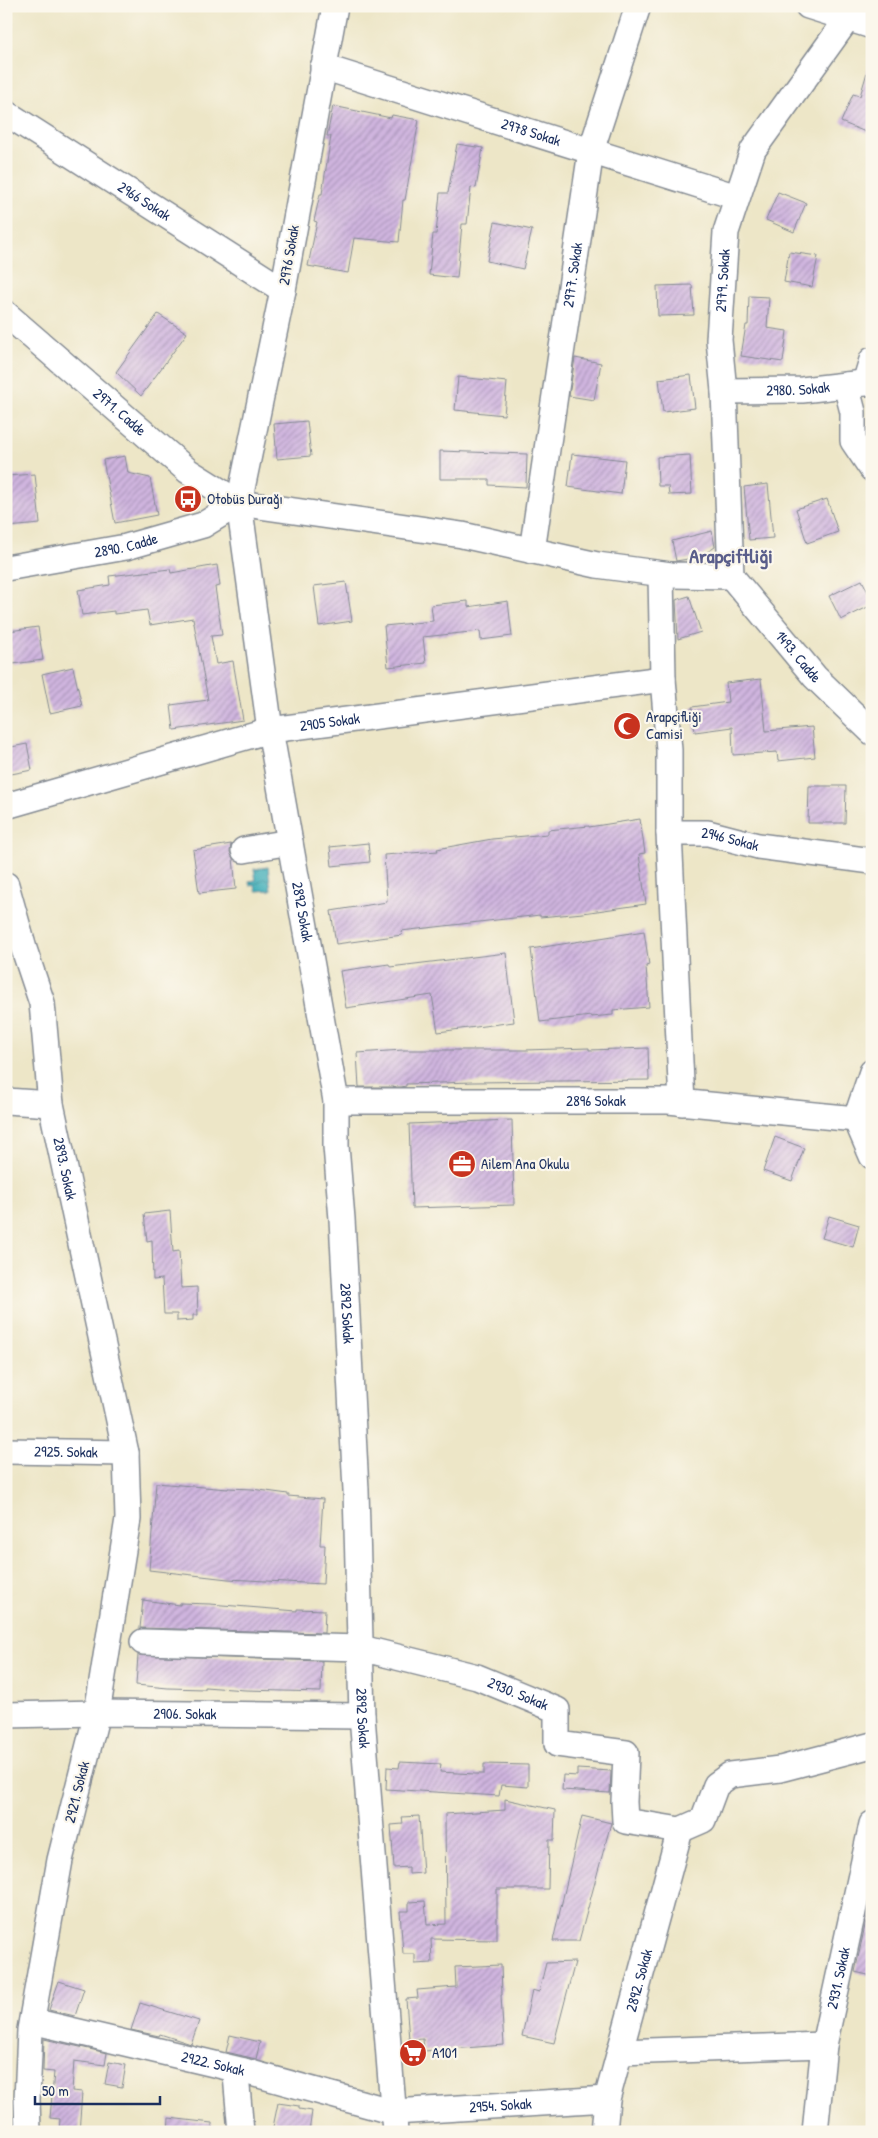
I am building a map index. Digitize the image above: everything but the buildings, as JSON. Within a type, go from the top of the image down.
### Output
[{"type":"street","name":"2976 Sokak","points":[[239,503],[283,290],[335,6]]},
{"type":"street","name":"2977. Sokak","points":[[532,551],[591,151],[638,6]]},
{"type":"street","points":[[808,6],[849,12],[872,26]]},
{"type":"street","name":"2979. Sokak","points":[[731,576],[724,391],[719,340],[726,232],[753,150],[849,12]]},
{"type":"street","name":"2978 Sokak","points":[[323,67],[737,197]]},
{"type":"street","name":"2966 Sokak","points":[[6,113],[283,290]]},
{"type":"street","name":"2971. Cadde","points":[[6,314],[188,471],[239,503]]},
{"type":"street","points":[[864,378],[852,412],[853,441],[872,469]]},
{"type":"street","name":"2980. Sokak","points":[[724,391],[802,390],[864,378]]},
{"type":"street","points":[[239,503],[462,535],[597,565],[662,574],[731,576]]},
{"type":"street","name":"2890. Cadde","points":[[6,568],[126,547],[203,525],[239,503]]},
{"type":"street","name":"2892 Sokak","points":[[239,503],[270,730],[336,1101],[336,1146],[342,1218],[356,1490],[362,1716],[395,2122]]},
{"type":"street","points":[[662,574],[663,679],[669,750],[669,833],[682,1103]]},
{"type":"street","name":"1493. Cadde","points":[[731,576],[815,677],[872,732]]},
{"type":"street","name":"2905 Sokak","points":[[6,806],[270,730],[663,679]]},
{"type":"street","name":"2946 Sokak","points":[[669,833],[708,833],[758,846],[872,862]]},
{"type":"street","points":[[244,850],[290,842]]},
{"type":"street","name":"2893. Sokak","points":[[6,885],[42,1003],[51,1104],[126,1453]]},
{"type":"street","points":[[872,1072],[856,1119],[872,1156]]},
{"type":"street","points":[[6,1101],[51,1104]]},
{"type":"street","name":"2896 Sokak","points":[[336,1101],[682,1103],[856,1119]]},
{"type":"street","name":"2925. Sokak","points":[[6,1450],[126,1453]]},
{"type":"street","name":"2921. Sokak","points":[[21,2125],[32,2021],[60,1860],[96,1712],[128,1519],[126,1453]]},
{"type":"street","points":[[143,1642],[361,1648]]},
{"type":"street","name":"2930. Sokak","points":[[361,1648],[477,1677],[557,1710],[557,1744],[626,1753],[625,1821],[680,1830]]},
{"type":"street","name":"2906. Sokak","points":[[6,1714],[96,1712],[362,1716]]},
{"type":"street","points":[[680,1830],[704,1820],[716,1785],[730,1775],[780,1769],[872,1745]]},
{"type":"street","name":"2931. Sokak","points":[[815,2132],[824,2044],[867,1873],[872,1824]]},
{"type":"street","name":"2892. Sokak","points":[[604,2132],[607,2099],[680,1830]]},
{"type":"street","name":"2922. Sokak","points":[[32,2021],[244,2071],[395,2122]]},
{"type":"street","points":[[620,2052],[824,2044]]},
{"type":"street","points":[[241,2132],[236,2075],[244,2071]]},
{"type":"street","name":"2954. Sokak","points":[[395,2122],[607,2099]]},
{"type":"water","points":[[268,867],[271,890],[256,891],[255,885],[250,886],[249,881],[256,880],[254,869]]},
{"type":"place","name":"Otobüs Durağı","points":[[188,499]]},
{"type":"place","name":"Arapçifliği Camisi","points":[[627,726]]},
{"type":"place","name":"Ailem Ana Okulu","points":[[462,1164]]},
{"type":"place","name":"A101","points":[[413,2053]]},
{"type":"district","name":"Arapçiftliği","points":[[731,556]]}]
